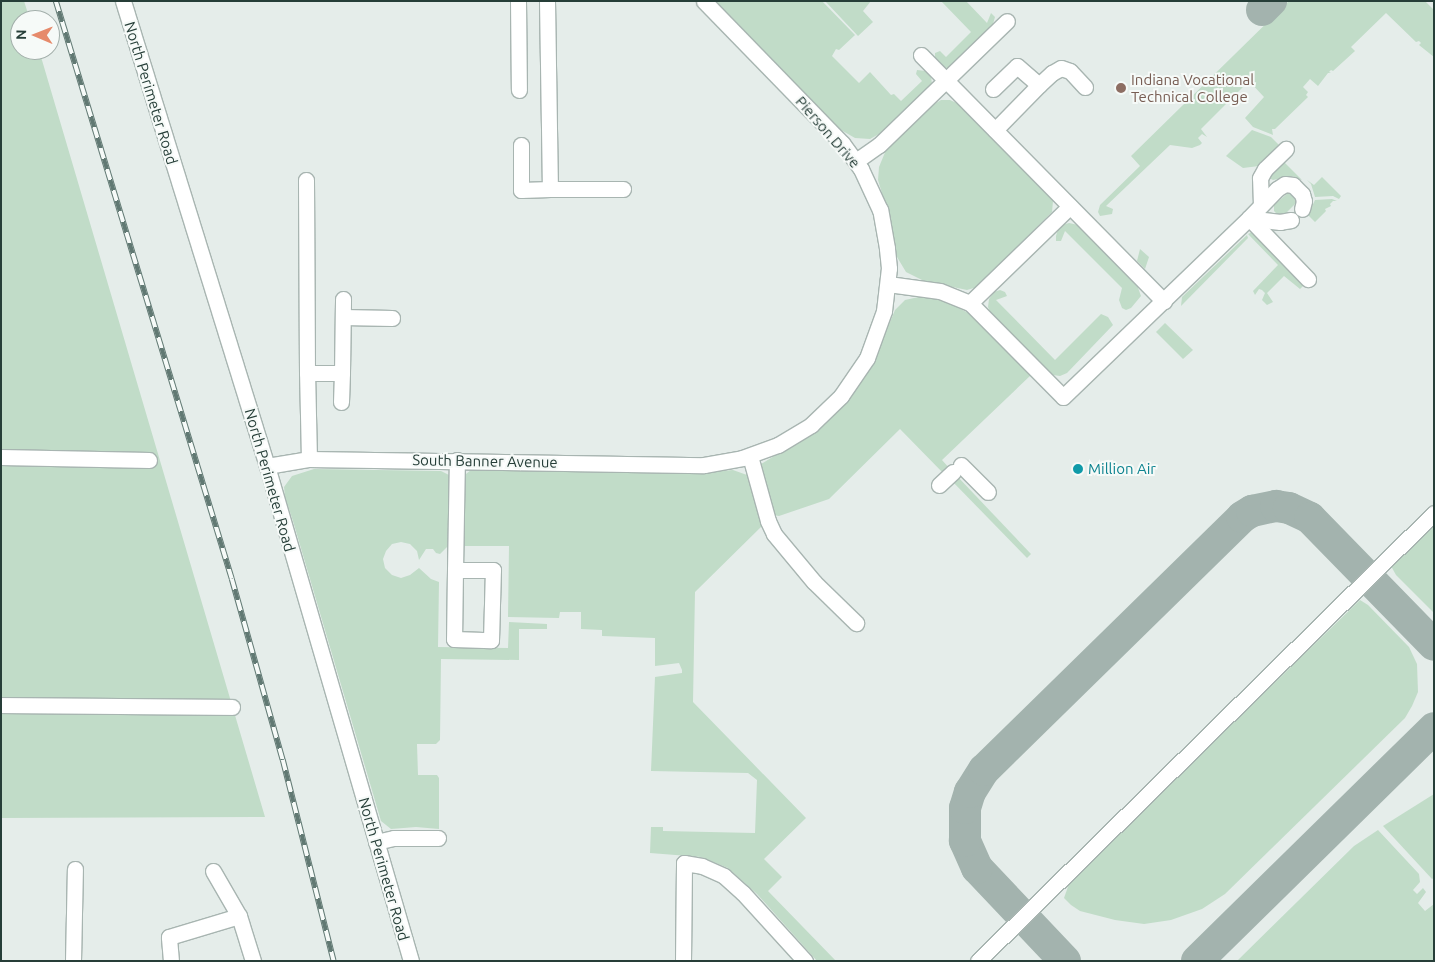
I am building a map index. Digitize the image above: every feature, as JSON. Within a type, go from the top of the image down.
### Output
[{"type":"street","name":"North Perimeter Road","points":[[123,1],[267,466],[411,961]]},
{"type":"street","points":[[518,1],[519,90]]},
{"type":"street","points":[[547,1],[550,190]]},
{"type":"street","name":"Pierson Drive","points":[[704,1],[842,143],[856,161],[871,188],[882,221],[887,248],[888,284],[877,336],[868,358],[851,383],[828,410],[802,431],[778,445],[750,456],[704,465]]},
{"type":"street","points":[[856,161],[879,145],[1007,21]]},
{"type":"street","points":[[921,55],[1164,301]]},
{"type":"street","points":[[993,90],[1017,66],[1039,85]]},
{"type":"street","points":[[995,130],[1052,72],[1061,68],[1070,72],[1085,87]]},
{"type":"street","points":[[521,145],[521,190],[623,189]]},
{"type":"street","points":[[1261,205],[1260,178],[1265,169],[1286,149]]},
{"type":"street","points":[[306,180],[309,459]]},
{"type":"street","points":[[888,284],[940,291],[970,303],[1063,397],[1164,301],[1277,189],[1289,184],[1302,194],[1304,201],[1302,209]]},
{"type":"street","points":[[970,303],[1070,206]]},
{"type":"street","points":[[1249,218],[1280,222],[1291,220]]},
{"type":"street","points":[[1249,218],[1308,279]]},
{"type":"street","points":[[341,402],[343,299]]},
{"type":"street","points":[[343,317],[392,318]]},
{"type":"street","points":[[307,373],[342,373]]},
{"type":"street","points":[[750,456],[768,521],[774,534],[814,582],[856,623]]},
{"type":"street","points":[[1,458],[149,460]]},
{"type":"street","name":"South Banner Avenue","points":[[267,466],[309,459],[704,465]]},
{"type":"street","points":[[455,570],[493,570],[492,640],[454,639],[455,570],[457,460]]},
{"type":"street","points":[[939,485],[957,468],[988,492]]},
{"type":"street","points":[[978,961],[1434,513]]},
{"type":"street","points":[[1,705],[232,708]]},
{"type":"street","points":[[376,842],[394,838],[438,838]]},
{"type":"street","points":[[683,961],[684,863],[702,866],[724,876],[743,893],[805,961]]},
{"type":"street","points":[[74,961],[75,869]]},
{"type":"street","points":[[213,872],[239,916],[253,961]]},
{"type":"street","points":[[171,961],[168,938],[239,916]]},
{"type":"green space","points":[[1,1],[24,1],[27,10],[10,10],[10,60],[42,60],[265,817],[1,818]]},
{"type":"green space","points":[[714,1],[822,1],[855,35],[839,50],[836,49],[832,56],[859,83],[870,72],[891,95],[894,94],[901,101],[922,81],[916,74],[917,70],[926,71],[931,76],[932,84],[879,134],[870,139],[855,138],[841,130],[828,118]]},
{"type":"green space","points":[[825,1],[871,1],[863,11],[873,22],[858,36]]},
{"type":"green space","points":[[941,1],[966,1],[987,23],[991,13],[995,17],[993,24],[951,67],[946,68],[935,61],[935,53],[940,51],[946,57],[971,32]]},
{"type":"green space","points":[[1289,1],[1425,1],[1434,10],[1434,57],[1419,45],[1421,43],[1419,41],[1416,42],[1386,13],[1351,47],[1355,51],[1333,71],[1331,70],[1329,72],[1331,73],[1328,73],[1318,86],[1310,79],[1303,87],[1308,92],[1306,95],[1308,97],[1275,129],[1272,129],[1273,135],[1253,127],[1245,118],[1264,97],[1249,81],[1201,129],[1207,137],[1202,134],[1198,138],[1202,143],[1200,145],[1192,148],[1170,145],[1106,206],[1113,209],[1112,214],[1100,216],[1098,212],[1100,205],[1140,166],[1131,156]]},
{"type":"green space","points":[[941,100],[950,100],[961,105],[1053,201],[1052,212],[977,287],[967,290],[924,281],[906,272],[897,257],[890,220],[878,180],[879,167],[886,150],[933,105]]},
{"type":"green space","points":[[1252,130],[1271,137],[1280,146],[1259,166],[1243,168],[1226,156]]},
{"type":"green space","points":[[1282,160],[1302,180],[1292,176],[1273,180],[1267,177]]},
{"type":"green space","points":[[1322,177],[1341,196],[1339,199],[1333,196],[1315,197],[1311,184],[1307,180],[1314,185]]},
{"type":"green space","points":[[1288,193],[1297,199],[1296,203],[1286,215],[1277,214],[1274,211],[1274,205]]},
{"type":"green space","points":[[1332,199],[1337,201],[1333,201],[1330,204],[1331,206],[1325,209],[1326,211],[1315,222],[1308,215],[1315,200]]},
{"type":"green space","points":[[1069,223],[1078,225],[1137,285],[1141,296],[1131,308],[1126,310],[1122,308],[1119,300],[1122,288],[1065,231],[1061,241],[1056,241],[1059,226]]},
{"type":"green space","points":[[1254,231],[1306,283],[1300,289],[1284,276],[1267,293],[1273,302],[1267,305],[1262,300],[1265,293],[1262,290],[1259,289],[1255,295],[1253,291],[1278,265],[1248,234]]},
{"type":"green space","points":[[1247,235],[1248,238],[1181,306],[1182,297]]},
{"type":"green space","points":[[1140,249],[1149,257],[1145,269],[1137,261]]},
{"type":"green space","points":[[1000,290],[1005,292],[1007,296],[996,300],[1055,360],[1101,314],[1108,317],[1113,325],[1067,373],[1060,376],[1053,375],[991,314],[988,307],[989,299],[994,292]]},
{"type":"green space","points":[[923,296],[942,299],[970,314],[1031,375],[942,460],[950,469],[945,475],[900,429],[829,499],[779,516],[773,515],[759,467],[761,464],[815,431],[843,405],[871,367],[895,310],[905,300]]},
{"type":"green space","points":[[1165,323],[1193,350],[1183,359],[1156,332]]},
{"type":"green space","points":[[314,469],[441,471],[449,475],[451,543],[440,554],[436,553],[433,549],[426,549],[419,560],[417,551],[410,544],[401,542],[392,544],[386,551],[383,559],[385,568],[392,575],[401,578],[410,575],[419,568],[431,579],[439,582],[438,647],[508,648],[509,622],[547,624],[547,629],[519,629],[519,660],[441,659],[440,740],[436,744],[417,744],[418,775],[437,775],[439,778],[439,829],[416,827],[391,829],[381,821],[285,497],[284,487],[292,476]]},
{"type":"green space","points":[[471,470],[690,474],[733,470],[747,475],[762,526],[695,592],[693,702],[806,818],[764,859],[782,877],[768,891],[836,961],[817,961],[757,894],[728,868],[701,857],[650,853],[651,827],[663,827],[663,831],[755,833],[757,780],[748,773],[651,771],[655,677],[682,673],[679,663],[655,666],[655,638],[602,636],[602,630],[581,629],[581,612],[560,612],[559,618],[508,617],[509,546],[463,546],[464,478]]},
{"type":"green space","points":[[957,476],[1031,554],[1027,558],[952,481]]},
{"type":"green space","points":[[1434,524],[1434,613],[1396,575],[1391,566]]},
{"type":"green space","points":[[1360,600],[1368,605],[1409,647],[1417,664],[1418,692],[1405,718],[1225,894],[1202,909],[1171,920],[1144,924],[1115,920],[1080,911],[1071,905],[1064,898],[1070,881]]},
{"type":"green space","points":[[1434,794],[1434,878],[1432,879],[1383,826]]},
{"type":"green space","points":[[1378,830],[1419,874],[1420,882],[1413,890],[1417,894],[1423,888],[1426,892],[1418,903],[1425,911],[1434,904],[1434,961],[1237,961],[1354,846]]},
{"type":"taxiway","points":[[1262,10],[1271,1]]},
{"type":"taxiway","points":[[1065,961],[977,868],[965,841],[965,808],[970,792],[984,770],[1242,517],[1252,511],[1276,506],[1289,508],[1310,518],[1434,645]]},
{"type":"taxiway","points":[[1197,961],[1434,728]]},
{"type":"railway","points":[[56,1],[232,579],[283,760],[334,961]]},
{"type":"place","name":"Indiana Vocational Technical College","points":[[1121,88]]},
{"type":"place","name":"Million Air","points":[[1078,469]]}]
